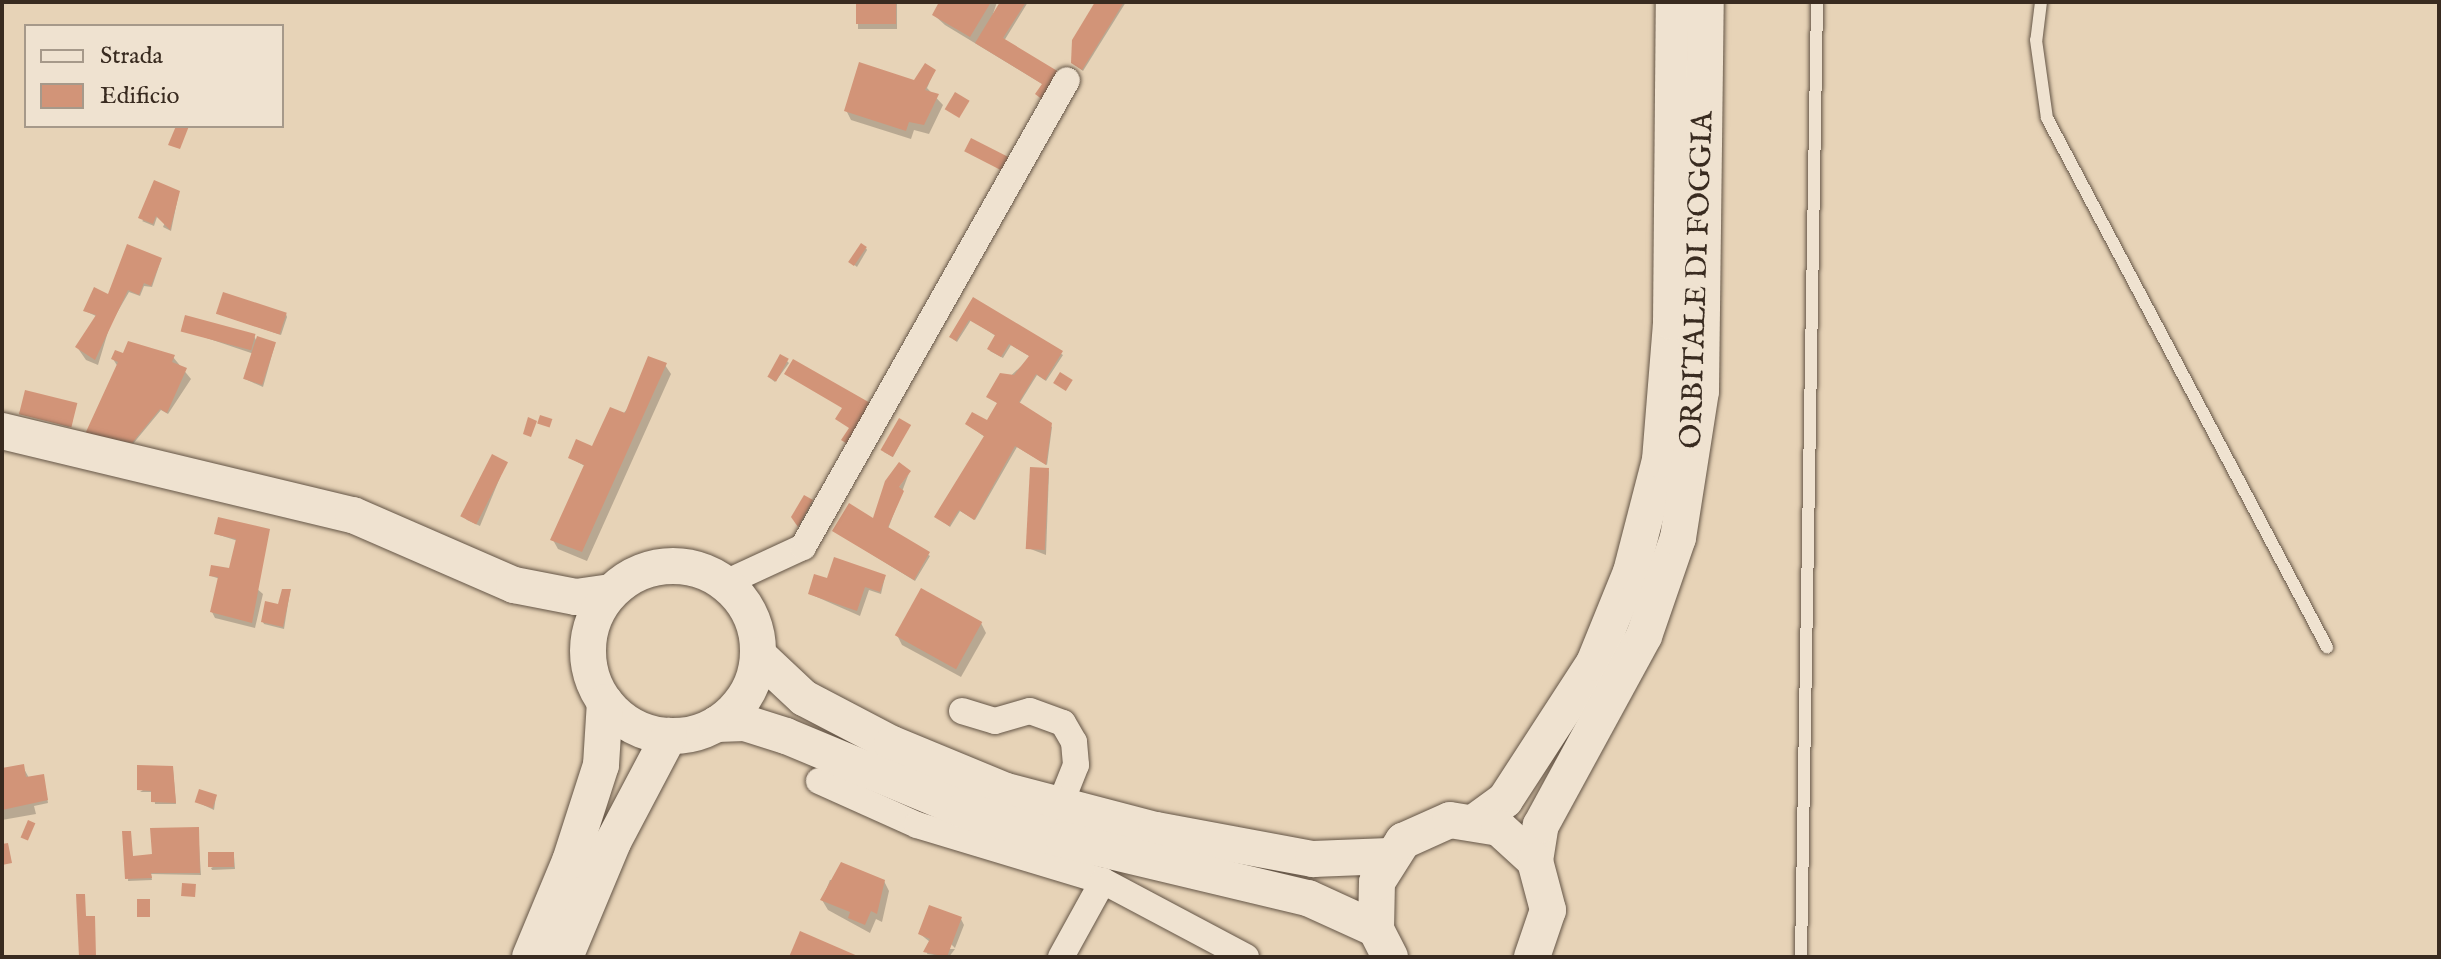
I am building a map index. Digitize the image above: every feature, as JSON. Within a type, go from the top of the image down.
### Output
[{"type":"main road","name":"ORBITALE DI FOGGIA","points":[[1476,821],[1505,800],[1594,663],[1631,572],[1660,460],[1671,322],[1674,2]]},
{"type":"main road","name":"ORBITALE DI FOGGIA","points":[[1535,861],[1541,825],[1644,636],[1678,538],[1701,391],[1706,2]]},
{"type":"main road","points":[[2,431],[353,515],[514,585],[576,597],[611,592]]},
{"type":"main road","points":[[588,653],[594,621],[611,592],[642,571],[670,565],[706,572],[725,583],[750,615],[758,655],[746,694],[717,724]]},
{"type":"main road","points":[[514,585],[558,620],[588,653],[605,702],[601,765],[570,861],[530,957]]},
{"type":"main road","points":[[758,655],[804,698],[892,744],[1006,791],[1156,830],[1313,859],[1389,856]]},
{"type":"main road","points":[[605,702],[644,731],[669,736],[717,724],[745,723],[786,736],[964,810],[1064,840],[1308,898],[1383,943]]},
{"type":"main road","points":[[565,957],[619,829],[669,736]]},
{"type":"main road","points":[[1383,943],[1377,882],[1389,856],[1425,827],[1476,821],[1509,835],[1535,861],[1548,910],[1532,957]]},
{"type":"street","points":[[725,583],[803,547],[1067,80]]},
{"type":"street","points":[[962,711],[995,721],[1030,711],[1063,723],[1074,742],[1076,765],[1060,805]]},
{"type":"street","points":[[819,781],[917,825],[1103,881],[1246,957]]},
{"type":"street","points":[[1061,957],[1103,881]]},
{"type":"lane","points":[[1801,957],[1817,2]]},
{"type":"lane","points":[[2041,2],[2036,40],[2047,118],[2327,647]]},
{"type":"building","points":[[856,2],[896,2],[896,24],[856,24]]},
{"type":"building","points":[[939,2],[991,2],[970,37],[932,15]]},
{"type":"building","points":[[1000,2],[1026,2],[1003,38],[1059,72],[1043,100],[1035,94],[1042,84],[975,43]]},
{"type":"building","points":[[1095,2],[1124,2],[1082,70],[1071,63],[1072,40]]},
{"type":"building","points":[[859,62],[914,80],[925,63],[936,70],[925,90],[939,94],[924,125],[909,122],[906,131],[844,111]]},
{"type":"building","points":[[955,92],[970,101],[959,118],[945,109]]},
{"type":"building","points":[[175,128],[188,128],[180,149],[168,145]]},
{"type":"building","points":[[971,138],[1014,160],[1007,173],[964,151]]},
{"type":"building","points":[[154,180],[180,191],[170,230],[156,216],[153,224],[138,218]]},
{"type":"building","points":[[861,243],[867,247],[854,266],[848,262]]},
{"type":"building","points":[[127,244],[162,258],[151,286],[144,283],[139,295],[128,290],[95,360],[75,347],[96,315],[83,311],[94,287],[108,294]]},
{"type":"building","points":[[223,292],[287,313],[280,335],[216,314]]},
{"type":"building","points":[[973,297],[1063,351],[1045,380],[1036,374],[1019,402],[1052,423],[1046,465],[1015,446],[974,520],[959,510],[949,526],[934,517],[984,436],[965,424],[972,412],[987,420],[997,403],[986,397],[1000,373],[1014,375],[1029,356],[1009,344],[1001,357],[987,349],[995,335],[969,320],[956,341],[949,337]]},
{"type":"building","points":[[185,315],[256,334],[251,350],[181,331]]},
{"type":"building","points":[[257,336],[276,342],[262,385],[243,379]]},
{"type":"building","points":[[128,341],[175,355],[172,362],[187,368],[167,413],[160,409],[132,443],[85,434],[118,362],[111,359],[115,350],[123,353]]},
{"type":"building","points":[[780,354],[789,359],[776,382],[767,377]]},
{"type":"building","points":[[648,356],[667,363],[582,552],[550,540],[584,465],[568,458],[576,439],[592,446],[610,407],[625,413]]},
{"type":"building","points":[[793,359],[872,404],[849,445],[841,440],[849,428],[835,419],[842,408],[784,374]]},
{"type":"building","points":[[1060,372],[1073,380],[1066,391],[1053,383]]},
{"type":"building","points":[[25,390],[77,403],[71,427],[19,414]]},
{"type":"building","points":[[540,415],[552,419],[550,428],[537,424]]},
{"type":"building","points":[[528,417],[537,421],[531,437],[523,434]]},
{"type":"building","points":[[899,418],[911,425],[893,457],[880,450]]},
{"type":"building","points":[[492,454],[508,462],[476,525],[460,516]]},
{"type":"building","points":[[899,462],[911,471],[899,487],[904,491],[888,527],[930,552],[914,580],[832,531],[849,503],[873,518],[885,481]]},
{"type":"building","points":[[1030,467],[1049,468],[1045,550],[1026,549]]},
{"type":"building","points":[[804,495],[813,500],[798,527],[791,517]]},
{"type":"building","points":[[218,517],[270,529],[252,623],[210,612],[218,577],[209,576],[211,565],[229,568],[236,539],[214,534]]},
{"type":"building","points":[[834,557],[886,575],[880,592],[865,587],[857,611],[808,594],[814,574],[827,578]]},
{"type":"building","points":[[921,588],[982,622],[956,669],[895,635]]},
{"type":"building","points":[[282,589],[291,589],[283,627],[261,622],[265,601],[278,604]]},
{"type":"building","points":[[24,764],[26,777],[44,774],[48,800],[2,810],[2,768]]},
{"type":"building","points":[[137,765],[173,766],[176,803],[151,802],[151,791],[137,790]]},
{"type":"building","points":[[199,789],[217,795],[213,808],[195,802]]},
{"type":"building","points":[[28,820],[35,823],[28,841],[21,837]]},
{"type":"building","points":[[199,827],[200,873],[151,873],[152,878],[125,879],[122,831],[131,831],[133,856],[152,854],[150,828]]},
{"type":"building","points":[[8,843],[12,863],[2,865],[2,844]]},
{"type":"building","points":[[208,852],[234,852],[234,867],[208,867]]},
{"type":"building","points":[[841,862],[885,880],[877,914],[871,911],[865,925],[848,918],[850,912],[820,900]]},
{"type":"building","points":[[182,883],[196,884],[195,897],[181,896]]},
{"type":"building","points":[[76,894],[85,894],[86,916],[95,916],[96,957],[79,957]]},
{"type":"building","points":[[137,899],[150,899],[150,917],[137,917]]},
{"type":"building","points":[[929,905],[962,917],[947,957],[923,952],[930,939],[918,934]]},
{"type":"building","points":[[800,931],[860,957],[789,957]]}]
